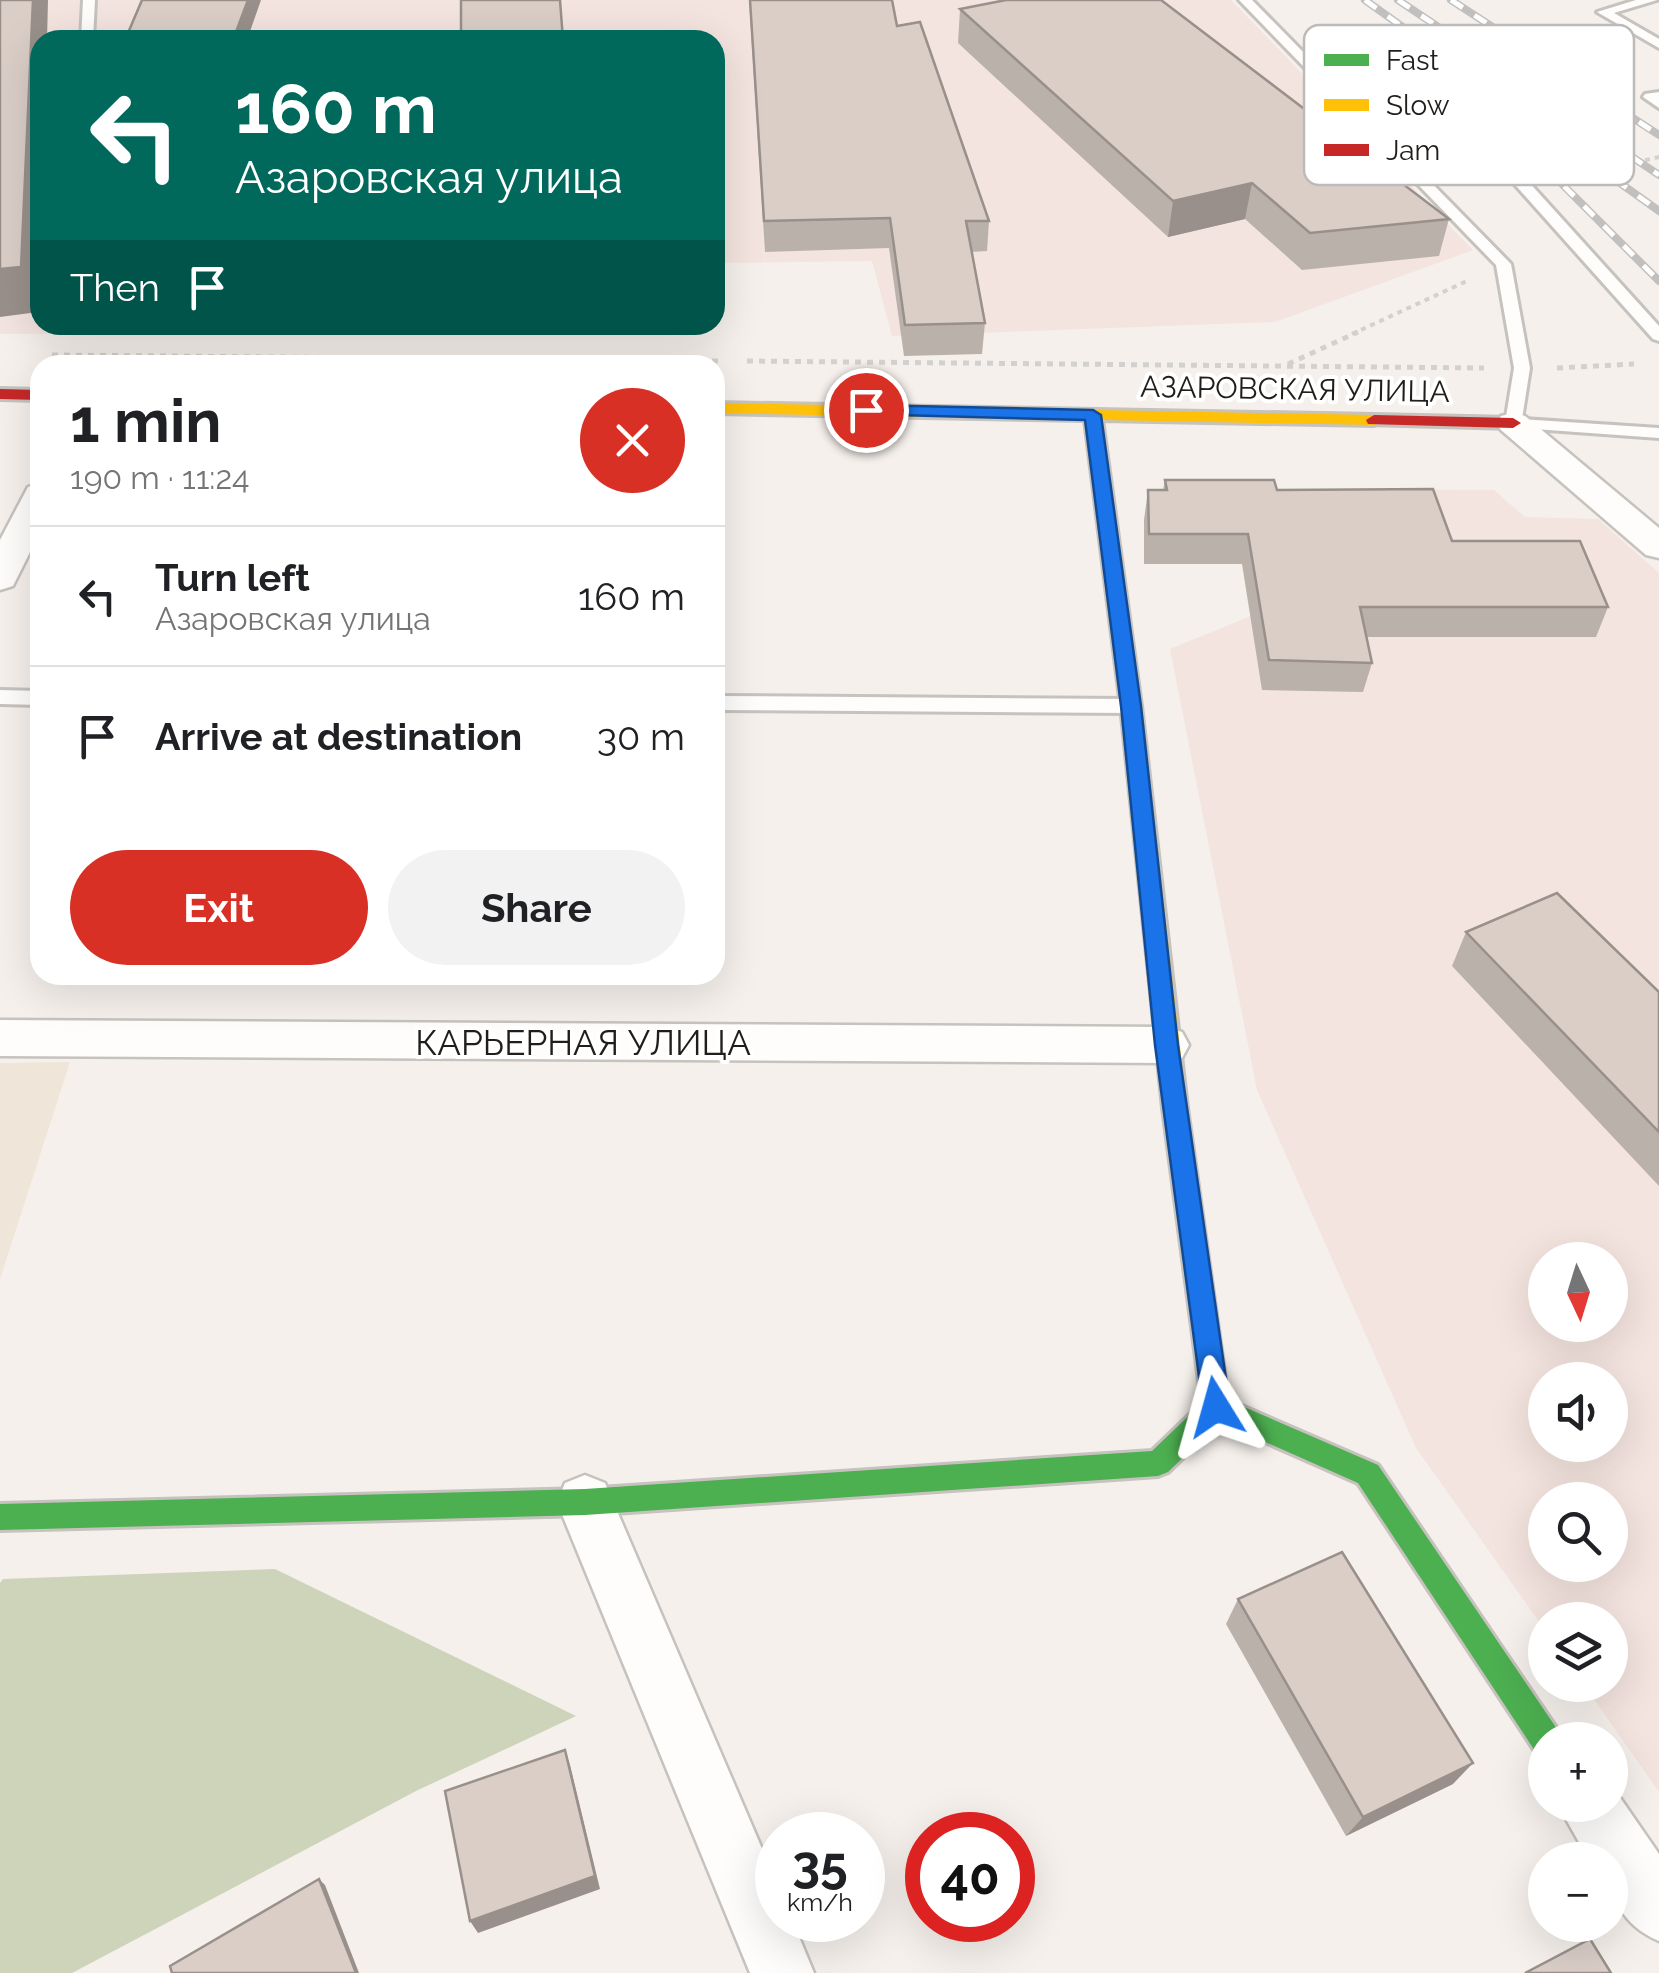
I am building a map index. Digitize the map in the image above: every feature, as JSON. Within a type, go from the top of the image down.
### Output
[{"type":"street","points":[[0,394],[30,395]]},
{"type":"street","name":"АЗАРОВСКАЯ УЛИЦА","points":[[725,408],[1513,423]]},
{"type":"street","points":[[1093,415],[1131,706],[1166,1045],[1216,1407]]},
{"type":"street","points":[[1513,423],[1659,548]]},
{"type":"street","points":[[0,578],[30,515]]},
{"type":"street","name":"КАРЬЕРНАЯ УЛИЦА","points":[[0,1038],[1166,1045]]},
{"type":"street","points":[[0,1517],[585,1502],[1158,1463],[1216,1407]]},
{"type":"street","points":[[1216,1407],[1368,1474],[1534,1722]]},
{"type":"street","points":[[585,1502],[782,1973]]},
{"type":"street","points":[[1601,1822],[1659,1909]]},
{"type":"lane","points":[[87,30],[89,0]]},
{"type":"lane","points":[[1245,0],[1304,60]]},
{"type":"lane","points":[[1626,25],[1603,12],[1651,0]]},
{"type":"lane","points":[[1634,30],[1659,44]]},
{"type":"lane","points":[[1659,96],[1650,97],[1659,104]]},
{"type":"lane","points":[[1426,185],[1503,264],[1522,368],[1513,423],[1659,433]]},
{"type":"lane","points":[[1522,185],[1659,336]]},
{"type":"lane","points":[[0,697],[30,698]]},
{"type":"lane","points":[[725,703],[1131,706]]},
{"type":"path","points":[[1634,164],[1659,158]]},
{"type":"path","points":[[1526,189],[1543,185]]},
{"type":"path","points":[[1286,365],[1503,264]]},
{"type":"path","points":[[65,355],[313,355]]},
{"type":"path","points":[[725,359],[1522,368],[1637,364]]},
{"type":"shaded area","points":[[0,0],[1231,0],[1304,75],[1304,185],[1410,185],[1473,250],[1275,322],[892,336],[872,261],[725,263],[725,30],[30,30],[30,334],[0,334]]},
{"type":"shaded area","points":[[1278,489],[1494,490],[1525,517],[1598,519],[1659,573],[1659,1792],[1628,1748],[1628,1722],[1610,1722],[1596,1702],[1628,1702],[1628,1602],[1528,1602],[1528,1606],[1416,1448],[1257,1090],[1170,649],[1307,593]]},
{"type":"shaded area","points":[[70,1062],[0,1279],[0,1063]]},
{"type":"green space","points":[[275,1569],[576,1716],[416,1791],[72,1973],[0,1973],[0,1583],[3,1579]]},
{"type":"building","points":[[0,0],[33,0],[21,267],[0,269]]},
{"type":"building","points":[[142,0],[248,0],[237,30],[129,30]]},
{"type":"building","points":[[461,0],[560,0],[562,30],[461,30]]},
{"type":"building","points":[[750,0],[892,0],[897,26],[920,22],[989,221],[966,221],[985,323],[905,325],[890,218],[764,221]]},
{"type":"building","points":[[1006,0],[1161,0],[1304,109],[1304,185],[1404,185],[1449,219],[1310,233],[1252,183],[1173,201],[960,9]]},
{"type":"building","points":[[1165,480],[1274,480],[1277,490],[1433,489],[1452,541],[1580,541],[1608,607],[1360,607],[1372,663],[1269,660],[1248,534],[1149,534],[1148,490],[1167,490]]},
{"type":"building","points":[[1557,893],[1659,992],[1659,1132],[1466,932]]},
{"type":"building","points":[[1342,1552],[1473,1763],[1363,1817],[1238,1599]]},
{"type":"building","points":[[565,1750],[595,1876],[470,1921],[445,1791]]},
{"type":"building","points":[[319,1879],[356,1973],[172,1973],[170,1966]]},
{"type":"building","points":[[1584,1942],[1592,1942],[1611,1973],[1525,1973]]},
{"type":"railway","points":[[1365,0],[1400,25]]},
{"type":"railway","points":[[1398,0],[1435,25]]},
{"type":"railway","points":[[1451,0],[1490,25]]},
{"type":"railway","points":[[1634,119],[1659,135]]},
{"type":"railway","points":[[1634,158],[1659,175]]},
{"type":"railway","points":[[1563,185],[1659,281]]},
{"type":"railway","points":[[1623,185],[1659,211]]},
{"type":"traffic: fast","points":[[1175,1108],[1216,1407],[1368,1474],[1534,1722]]},
{"type":"traffic: fast","points":[[0,1517],[585,1502],[1158,1463],[1216,1407]]},
{"type":"traffic: slow","points":[[725,408],[1374,420]]},
{"type":"traffic: slow","points":[[1093,415],[1131,706],[1175,1108]]},
{"type":"traffic: jam","points":[[0,394],[30,395]]},
{"type":"traffic: jam","points":[[1374,420],[1513,423]]},
{"type":"route","points":[[866,410],[1093,415],[1131,706],[1166,1045],[1216,1407]]}]
